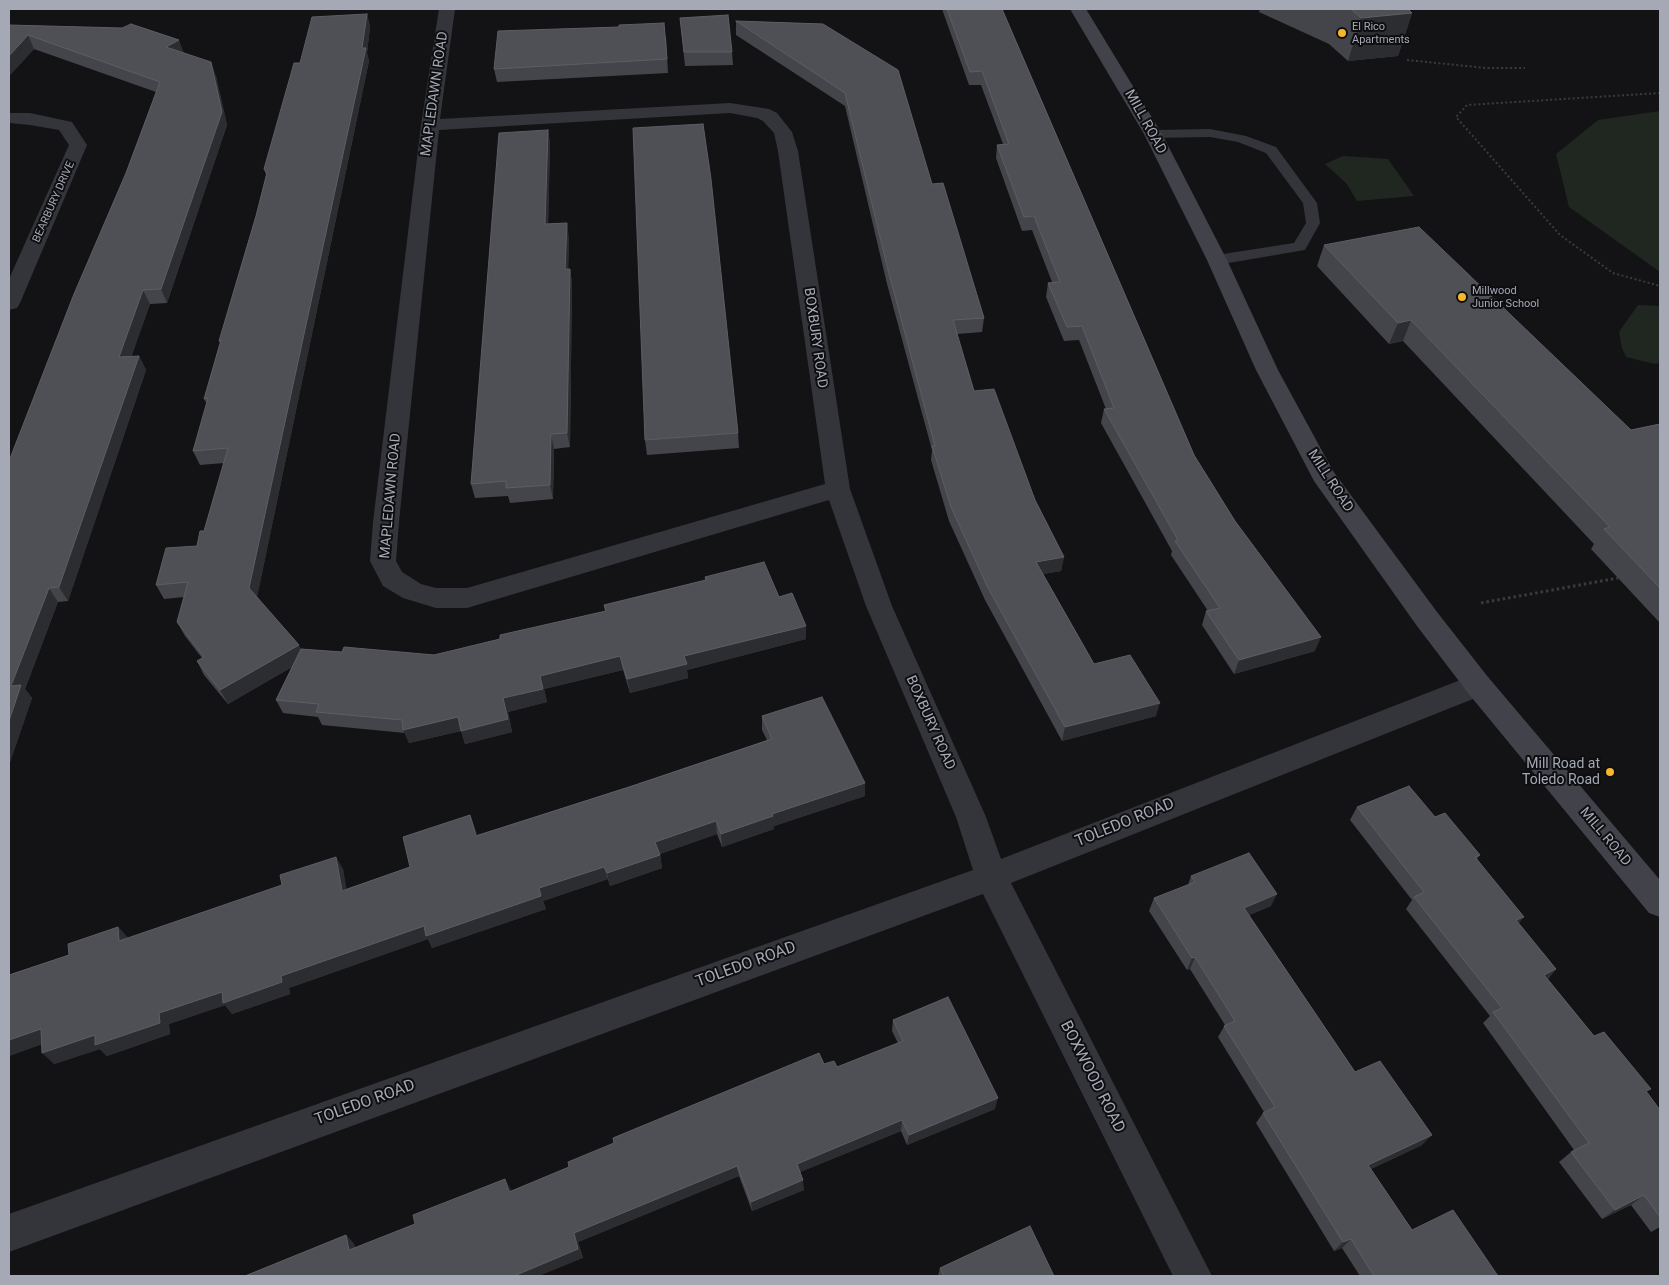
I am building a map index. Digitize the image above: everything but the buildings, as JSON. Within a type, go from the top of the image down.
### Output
[{"type":"street","name":"MAPLEDAWN ROAD","points":[[447,9],[430,125],[386,522],[383,561],[392,579],[412,591],[436,598],[467,598],[838,489]]},
{"type":"street","name":"MILL ROAD","points":[[1078,9],[1153,134],[1217,260],[1267,370],[1323,474],[1426,619],[1478,685],[1660,904]]},
{"type":"street","name":"BOXBURY ROAD","points":[[430,125],[730,108],[762,113],[770,117],[783,132],[788,151],[838,489],[879,606],[971,817],[991,876]]},
{"type":"street","name":"BEARBURY DRIVE","points":[[9,118],[30,119],[65,126],[78,145],[9,303]]},
{"type":"street","name":"TOLEDO ROAD","points":[[9,1232],[991,876],[1414,708],[1478,685]]},
{"type":"street","name":"BOXWOOD ROAD","points":[[991,876],[1193,1276]]},
{"type":"lane","points":[[1153,134],[1210,133],[1241,140],[1271,150],[1310,203],[1313,223],[1300,247],[1217,260]]},
{"type":"path","points":[[1407,60],[1486,68],[1525,68]]},
{"type":"path","points":[[1660,93],[1467,105],[1456,117],[1560,235],[1613,273],[1660,286]]},
{"type":"path","points":[[1481,603],[1618,578]]},
{"type":"shaded area","points":[[1660,111],[1660,272],[1569,207],[1556,154],[1598,120]]},
{"type":"shaded area","points":[[1343,156],[1388,159],[1414,196],[1357,201],[1346,183],[1325,164]]},
{"type":"shaded area","points":[[1638,305],[1660,306],[1660,363],[1655,364],[1626,357],[1622,348],[1619,332]]},
{"type":"place","name":"El Rico Apartments","points":[[1342,33]]},
{"type":"place","name":"Millwood Junior School","points":[[1462,297]]},
{"type":"place","name":"Mill Road at Toledo Road","points":[[1610,772]]}]
